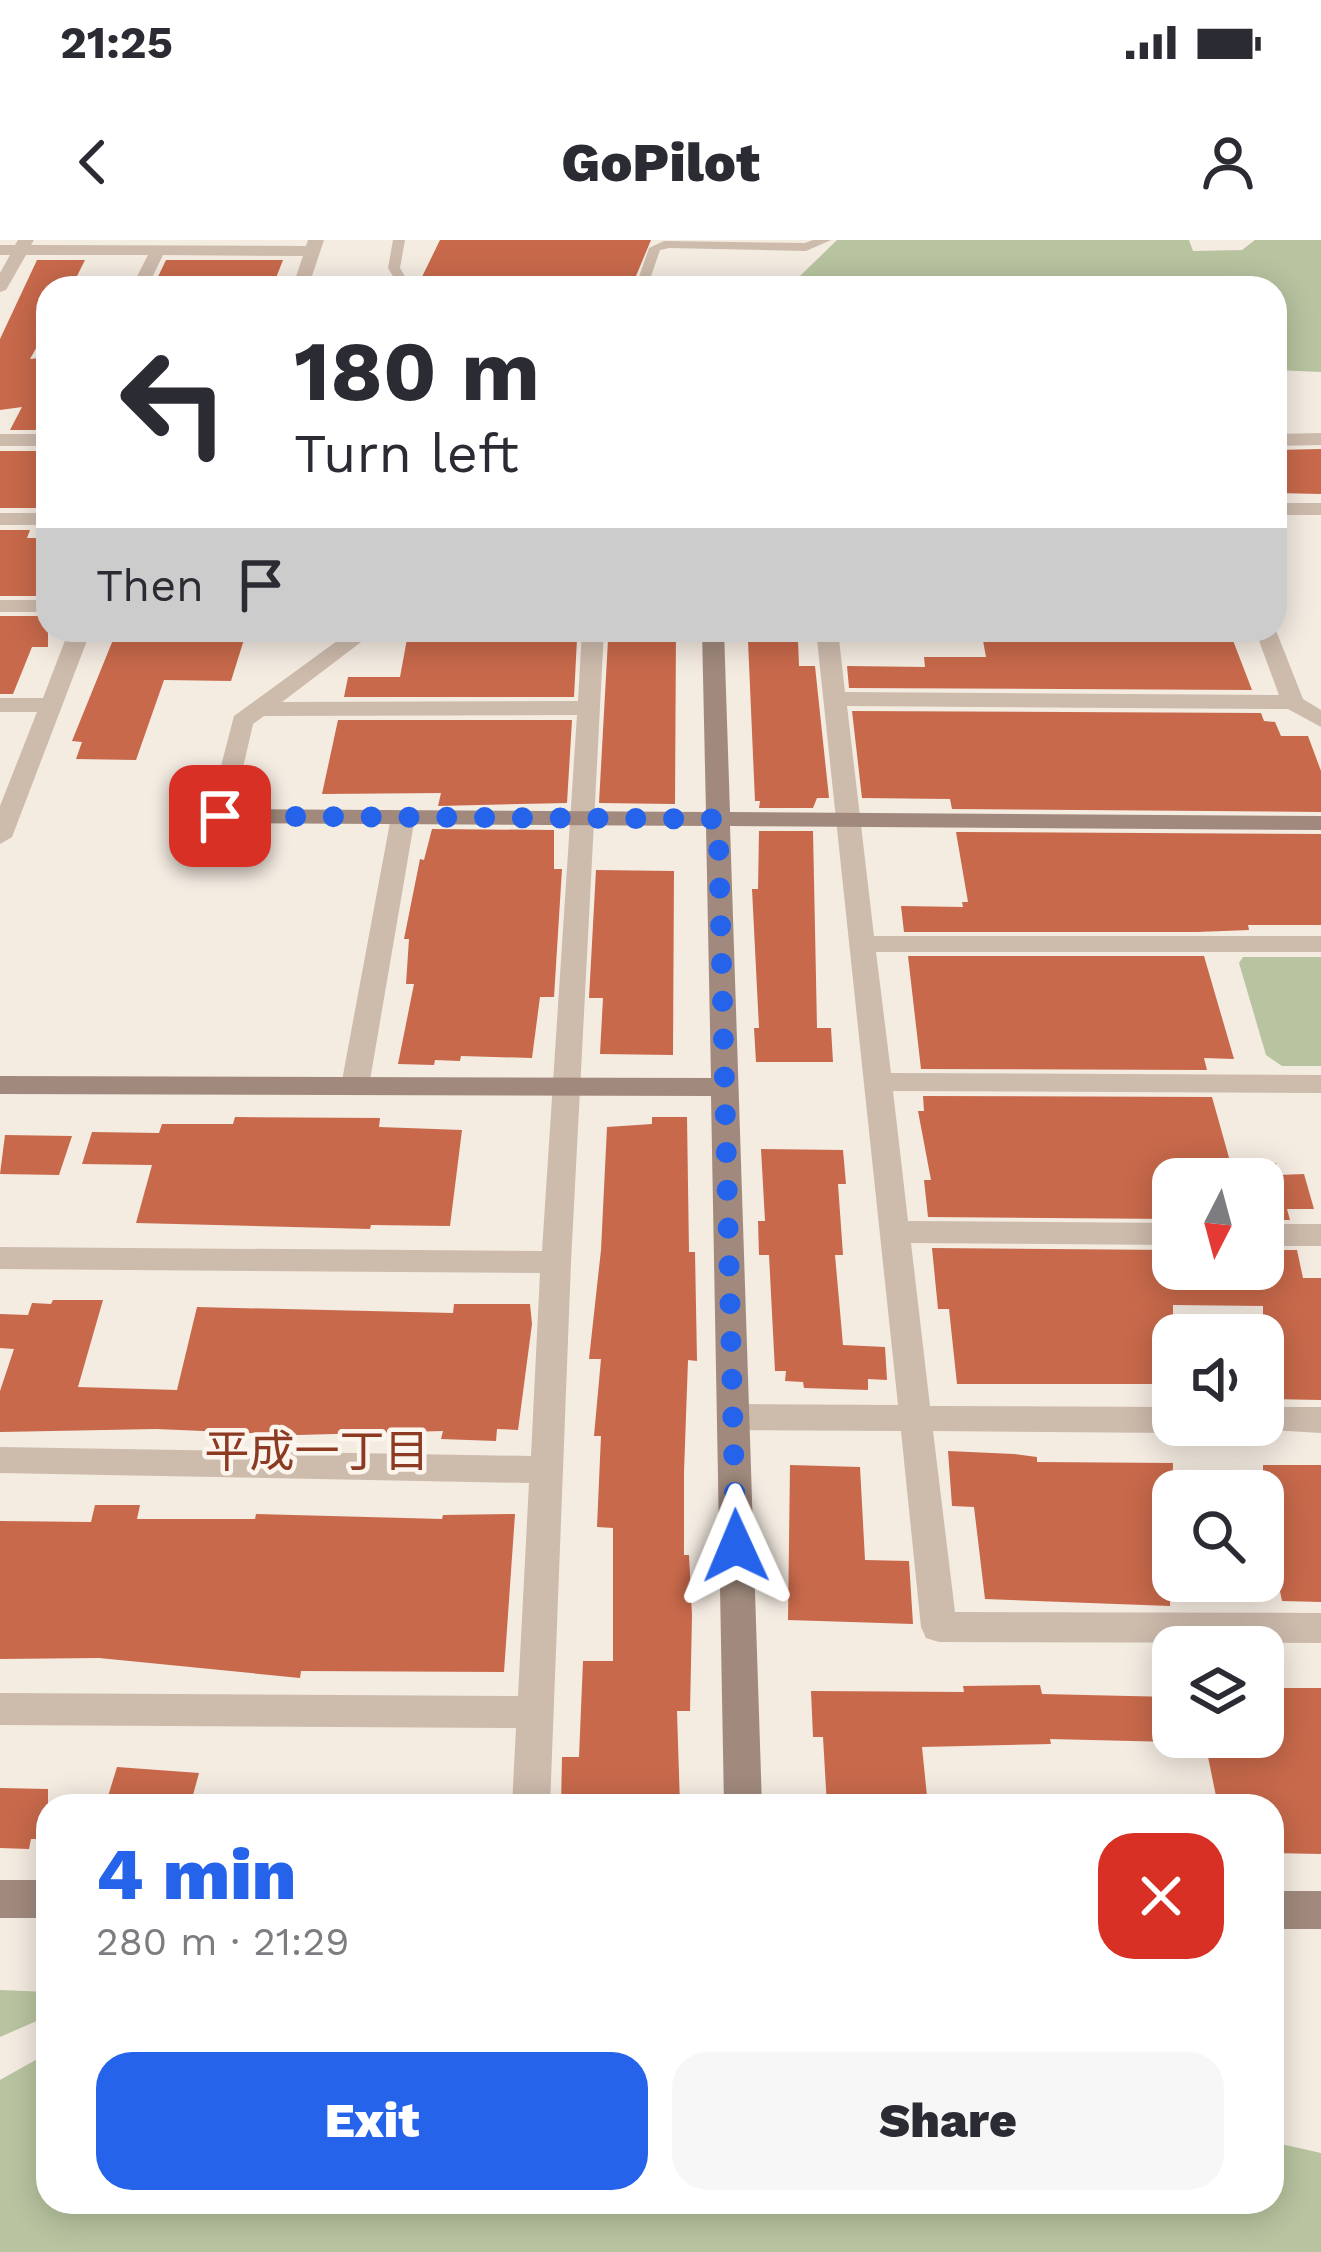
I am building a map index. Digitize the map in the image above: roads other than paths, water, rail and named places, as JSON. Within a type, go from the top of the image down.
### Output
[{"type":"street","points":[[0,250],[23,245],[158,250],[314,246],[304,276]]},
{"type":"street","points":[[0,287],[23,245]]},
{"type":"street","points":[[145,276],[158,250]]},
{"type":"street","points":[[1287,440],[1321,439]]},
{"type":"street","points":[[0,440],[36,440]]},
{"type":"street","points":[[1287,509],[1321,509]]},
{"type":"street","points":[[0,519],[36,519]]},
{"type":"street","points":[[0,606],[36,606]]},
{"type":"street","points":[[2,822],[75,642]]},
{"type":"street","points":[[350,642],[242,721],[220,816],[1321,823]]},
{"type":"street","points":[[532,1794],[556,1262],[592,642]]},
{"type":"street","points":[[713,642],[743,1794]]},
{"type":"street","points":[[827,642],[939,1628],[1321,1628]]},
{"type":"street","points":[[1270,642],[1292,702]]},
{"type":"street","points":[[834,699],[1292,702],[1321,720]]},
{"type":"street","points":[[0,705],[49,705]]},
{"type":"street","points":[[258,709],[588,709]]},
{"type":"street","points":[[355,1086],[403,817]]},
{"type":"street","points":[[862,944],[1321,944]]},
{"type":"street","points":[[877,1082],[1321,1084]]},
{"type":"street","points":[[0,1084],[725,1087]]},
{"type":"street","points":[[894,1232],[1152,1234]]},
{"type":"street","points":[[1284,1235],[1321,1235]]},
{"type":"street","points":[[0,1258],[556,1262]]},
{"type":"street","points":[[733,1417],[1152,1420]]},
{"type":"street","points":[[1284,1420],[1321,1420]]},
{"type":"street","points":[[0,1460],[546,1470]]},
{"type":"street","points":[[0,1709],[534,1712]]},
{"type":"street","points":[[0,1899],[36,1899]]},
{"type":"street","points":[[1284,1910],[1321,1910]]},
{"type":"lane","points":[[399,240],[394,268],[399,276]]},
{"type":"lane","points":[[645,276],[655,248],[668,244],[806,247],[825,240]]},
{"type":"district","name":"平成一丁目","points":[[317,1451]]}]
